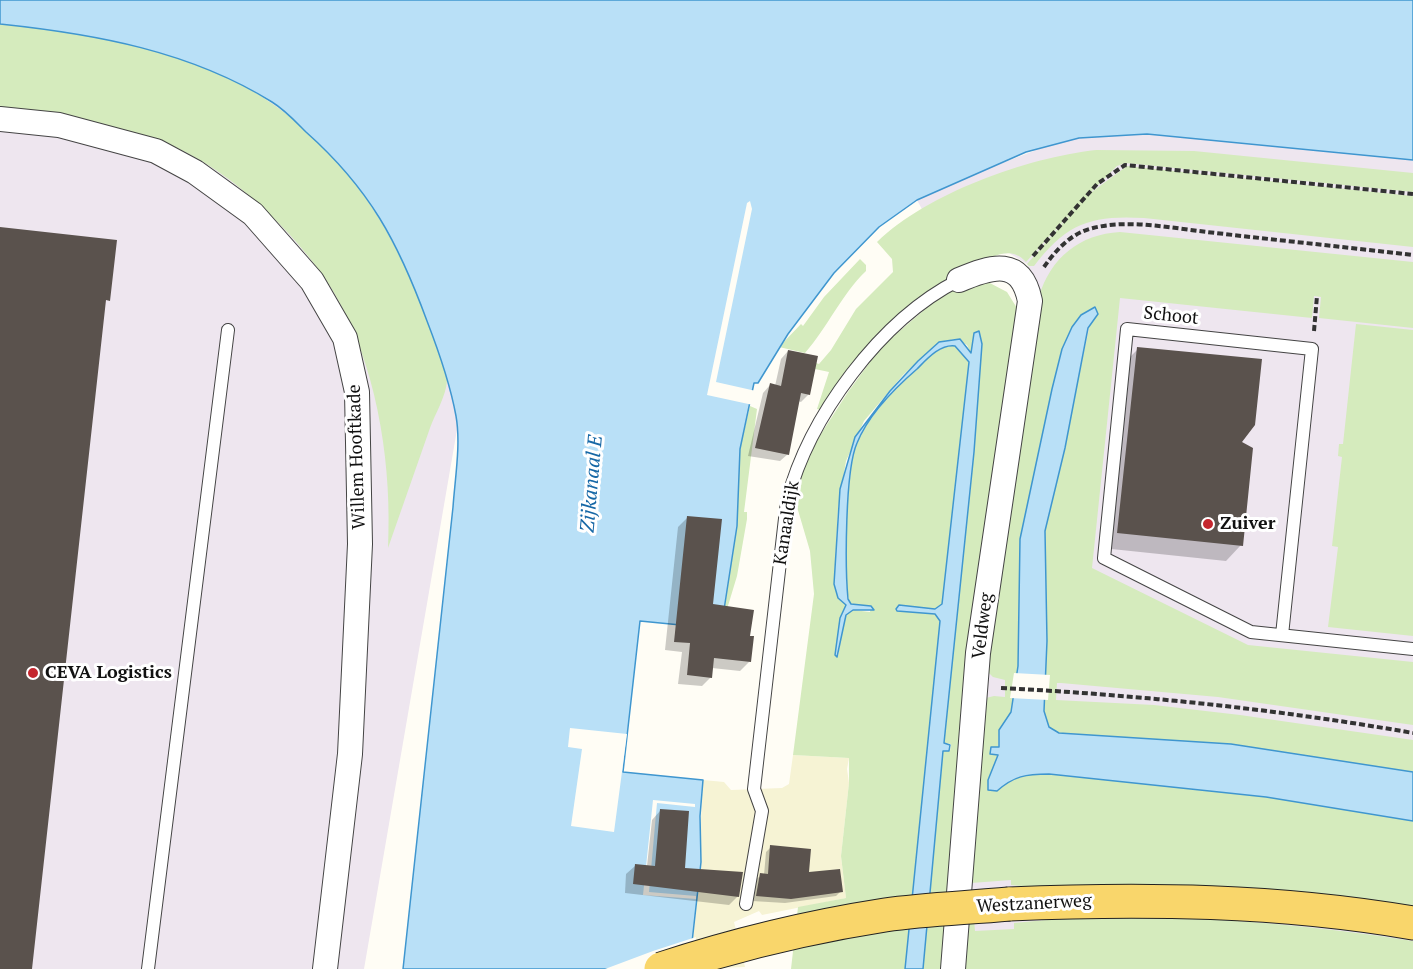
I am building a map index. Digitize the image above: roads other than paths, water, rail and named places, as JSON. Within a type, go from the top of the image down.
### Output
[{"type":"main road","name":"Westzanerweg","points":[[661,969],[748,943],[836,923],[886,915],[1009,904],[1106,900],[1213,902],[1355,913],[1413,923]]},
{"type":"street","name":"Willem Hooftkade","points":[[0,119],[59,125],[156,151],[195,172],[253,214],[312,281],[345,339],[357,392],[360,544],[350,754],[325,969]]},
{"type":"street","name":"Kanaaldijk","points":[[959,280],[995,268],[1003,268],[1022,280]]},
{"type":"street","name":"Veldweg","points":[[953,969],[978,653],[1029,317],[1030,301],[1022,280]]},
{"type":"lane","name":"Kanaaldijk","points":[[746,904],[762,810],[754,789],[784,523],[787,501],[797,468],[828,411],[881,339],[902,318],[959,280]]},
{"type":"lane","name":"Schoot","points":[[1282,635],[1312,349],[1127,329],[1104,558],[1251,632],[1413,649]]},
{"type":"lane","points":[[148,969],[228,330]]},
{"type":"water","name":"Zijkanaal E","points":[[0,0],[1413,0],[1413,160],[1147,134],[1079,138],[1026,152],[917,200],[879,227],[834,273],[788,334],[758,383],[754,383],[740,449],[737,526],[721,629],[640,621],[623,772],[703,780],[700,816],[701,862],[689,969],[403,969],[458,449],[456,416],[451,392],[440,356],[405,266],[380,218],[348,174],[277,105],[241,84],[208,70],[141,48],[71,33],[0,24]]},
{"type":"water","points":[[1095,307],[1098,314],[1088,328],[1065,448],[1045,531],[1047,641],[1044,711],[1049,727],[1059,733],[1231,744],[1413,772],[1413,821],[1266,797],[1049,774],[1021,777],[997,791],[988,790],[988,780],[998,755],[990,754],[991,747],[999,747],[999,730],[1011,712],[1018,666],[1020,539],[1052,389],[1062,349],[1072,327],[1081,315]]},
{"type":"water","points":[[979,331],[982,344],[974,452],[944,743],[950,745],[949,751],[943,751],[923,969],[905,969],[940,621],[935,614],[897,611],[896,609],[899,605],[935,609],[942,604],[969,362],[955,346],[944,347],[934,353],[900,385],[875,413],[857,443],[848,496],[846,565],[848,599],[851,604],[871,606],[874,610],[853,610],[846,615],[837,657],[835,655],[840,618],[846,605],[838,598],[834,584],[840,489],[855,437],[890,391],[939,342],[960,339],[971,353],[974,333]]},
{"type":"place","name":"Zuiver","points":[[1208,524]]},
{"type":"place","name":"CEVA Logistics","points":[[33,673]]}]
